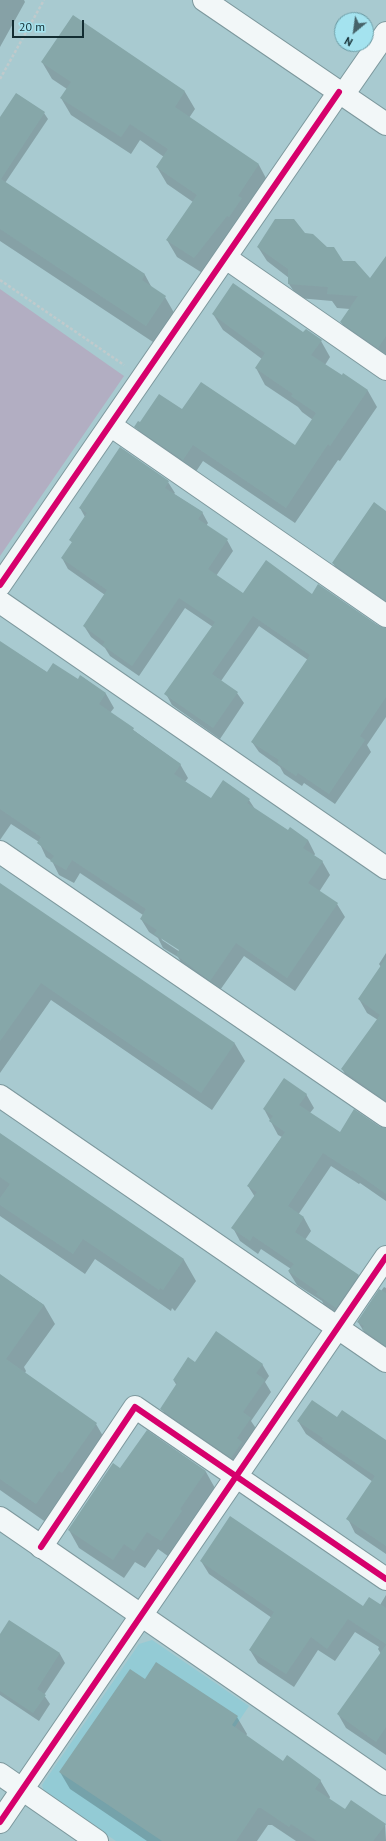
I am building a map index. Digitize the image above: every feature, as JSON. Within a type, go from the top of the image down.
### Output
[{"type":"street","points":[[204,0],[386,124]]},
{"type":"street","points":[[0,585],[341,93],[386,33]]},
{"type":"street","points":[[226,258],[386,369]]},
{"type":"street","points":[[110,425],[386,616]]},
{"type":"street","points":[[0,602],[386,868]]},
{"type":"street","points":[[0,852],[386,1116]]},
{"type":"street","points":[[0,1096],[386,1361]]},
{"type":"street","points":[[0,1822],[386,1257]]},
{"type":"street","points":[[41,1547],[135,1407],[386,1579]]},
{"type":"street","points":[[0,1518],[386,1784]]},
{"type":"street","points":[[0,1774],[97,1841]]},
{"type":"path","points":[[0,79],[44,0]]},
{"type":"path","points":[[0,280],[143,378]]},
{"type":"shaded area","points":[[0,289],[124,376],[0,556]]},
{"type":"shaded area","points":[[152,1640],[249,1706],[210,1764],[202,1841],[116,1841],[44,1792],[42,1785],[139,1644]]},
{"type":"building","points":[[73,15],[185,91],[175,107],[259,164],[238,196],[242,198],[229,217],[227,216],[194,258],[166,240],[197,195],[156,167],[168,149],[130,124],[121,137],[60,98],[71,82],[41,62]]},
{"type":"building","points":[[16,93],[45,112],[1,179],[145,274],[142,280],[166,296],[146,326],[0,229],[0,117]]},
{"type":"building","points":[[275,219],[294,219],[305,233],[313,234],[327,247],[334,247],[343,261],[355,261],[370,278],[386,256],[386,336],[378,348],[340,322],[358,296],[327,294],[328,287],[288,284],[288,269],[257,247]]},
{"type":"building","points":[[233,283],[303,332],[306,329],[322,340],[311,355],[342,375],[343,373],[368,390],[330,446],[328,444],[286,508],[193,445],[183,460],[134,427],[138,421],[140,422],[159,394],[182,409],[201,382],[295,445],[316,413],[291,396],[293,394],[255,368],[265,353],[212,314]]},
{"type":"building","points":[[120,447],[169,481],[165,488],[203,512],[198,519],[228,539],[208,569],[243,593],[266,560],[312,594],[318,584],[379,626],[386,628],[386,697],[360,736],[365,740],[329,794],[298,773],[296,776],[277,763],[279,760],[251,742],[310,655],[253,616],[212,674],[238,692],[213,728],[164,694],[215,622],[179,598],[132,666],[102,645],[105,642],[83,626],[107,590],[61,558],[72,542],[69,540],[87,513],[79,508]]},
{"type":"building","points":[[374,502],[386,511],[386,601],[332,563]]},
{"type":"building","points":[[0,641],[47,672],[53,663],[78,679],[80,675],[106,693],[99,704],[134,728],[133,730],[181,764],[174,774],[211,798],[223,780],[250,799],[247,803],[288,830],[290,827],[308,840],[303,848],[323,861],[308,883],[338,903],[287,978],[236,943],[210,981],[176,955],[179,950],[154,934],[157,930],[140,919],[146,909],[72,860],[66,870],[50,861],[54,856],[37,843],[41,837],[0,809]]},
{"type":"building","points":[[0,883],[235,1043],[201,1093],[41,983],[0,1041]]},
{"type":"building","points":[[386,958],[386,1101],[341,1069],[380,1015],[358,999]]},
{"type":"building","points":[[284,1078],[307,1094],[299,1105],[340,1132],[354,1109],[379,1126],[386,1128],[386,1194],[352,1170],[351,1171],[323,1153],[288,1206],[304,1217],[295,1232],[359,1275],[336,1308],[316,1294],[318,1292],[288,1271],[294,1264],[253,1236],[250,1241],[231,1228],[257,1192],[247,1186],[285,1132],[269,1121],[273,1116],[263,1109]]},
{"type":"building","points":[[0,1133],[184,1259],[163,1290],[160,1288],[159,1290],[83,1239],[73,1254],[0,1205],[0,1198],[10,1184],[0,1177]]},
{"type":"building","points":[[0,1274],[44,1305],[6,1359],[97,1423],[62,1473],[59,1471],[36,1504],[0,1479]]},
{"type":"building","points":[[379,1289],[386,1293],[386,1346],[362,1329],[364,1326],[357,1322]]},
{"type":"building","points":[[216,1331],[263,1364],[256,1373],[265,1380],[243,1412],[251,1418],[237,1438],[242,1442],[231,1458],[160,1409],[177,1383],[173,1380],[188,1357],[195,1362]]},
{"type":"building","points":[[312,1400],[337,1417],[342,1410],[386,1440],[386,1546],[346,1519],[375,1476],[297,1421]]},
{"type":"building","points":[[147,1430],[206,1471],[180,1509],[182,1511],[161,1541],[147,1532],[134,1551],[124,1544],[113,1560],[68,1530],[113,1463],[120,1468]]},
{"type":"building","points":[[230,1516],[363,1606],[369,1597],[386,1608],[386,1644],[348,1619],[327,1649],[311,1637],[286,1674],[249,1650],[274,1612],[200,1561]]},
{"type":"building","points":[[9,1620],[60,1653],[37,1689],[46,1695],[33,1713],[0,1691],[0,1634]]},
{"type":"building","points":[[386,1645],[386,1727],[376,1742],[337,1714]]},
{"type":"building","points":[[156,1662],[238,1716],[232,1725],[283,1761],[287,1755],[321,1780],[315,1789],[345,1809],[351,1800],[386,1824],[373,1841],[317,1841],[291,1824],[289,1827],[261,1808],[258,1808],[236,1841],[162,1841],[59,1772],[130,1669],[145,1679]]},
{"type":"cycle path","points":[[0,585],[339,92]]},
{"type":"cycle path","points":[[0,1822],[386,1257]]},
{"type":"cycle path","points":[[41,1547],[135,1407],[386,1579]]}]
